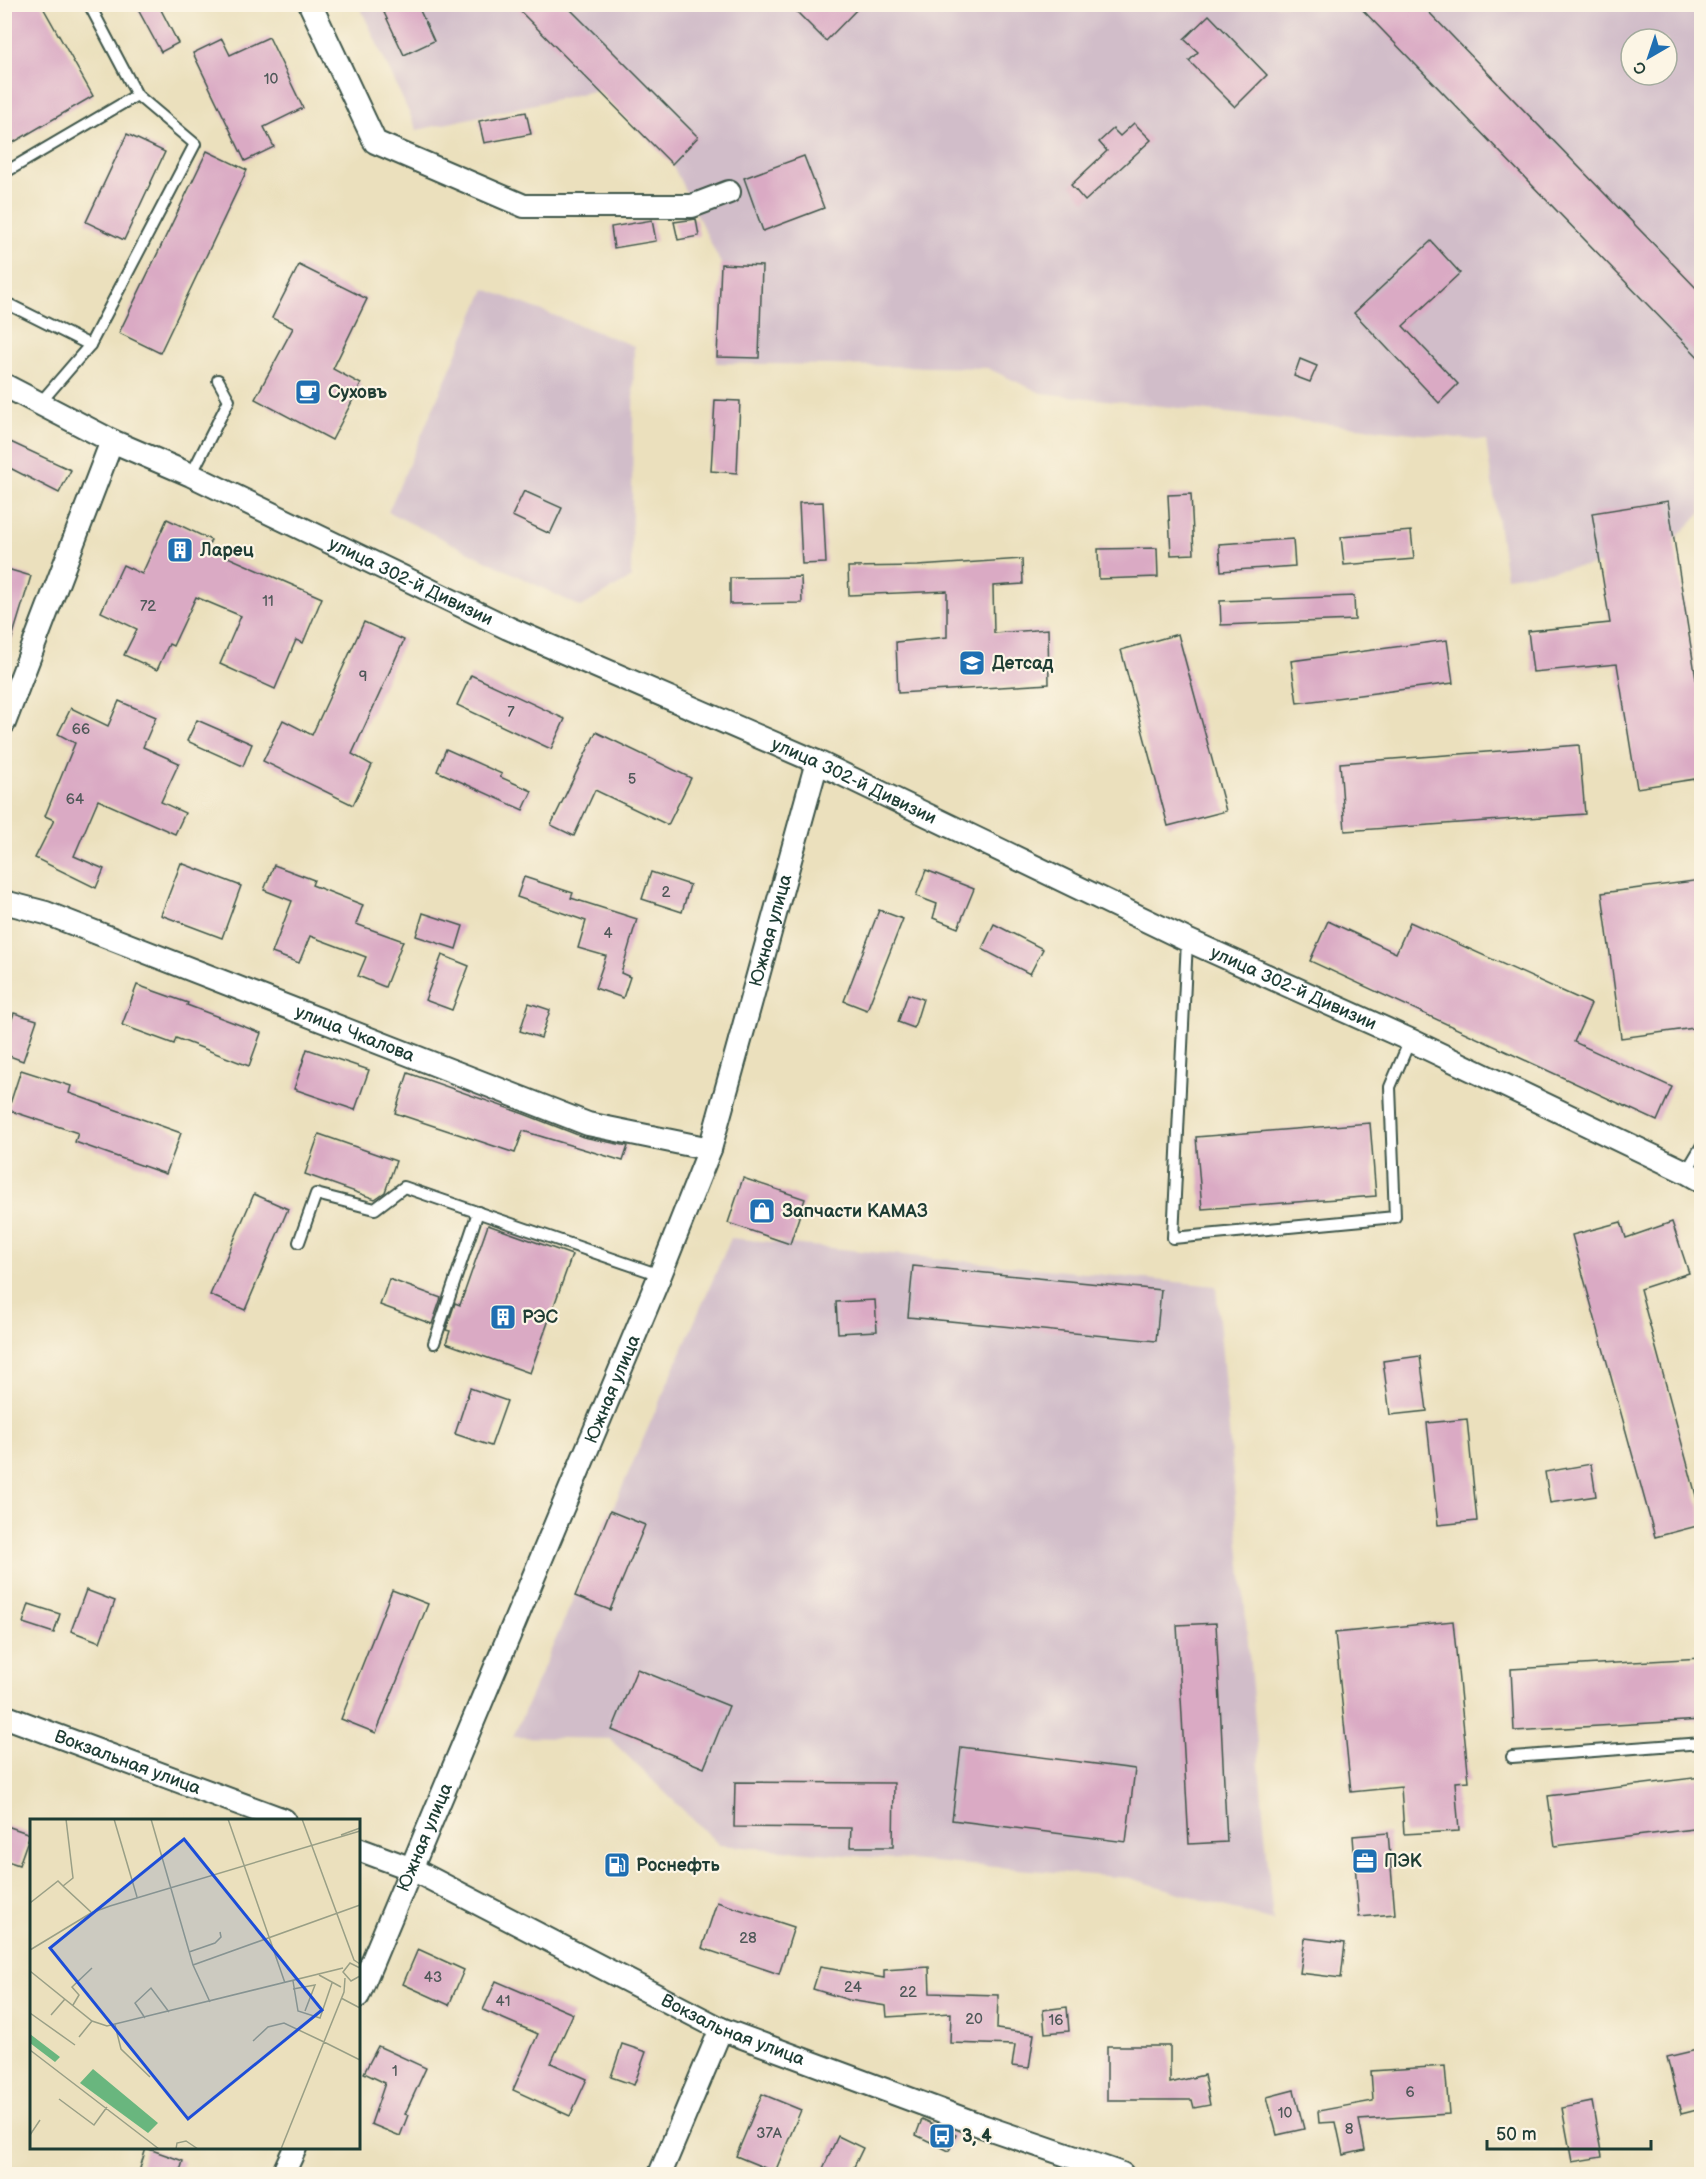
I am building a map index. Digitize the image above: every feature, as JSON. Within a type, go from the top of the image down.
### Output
[{"type":"street","points":[[310,4],[375,142],[524,206],[692,206],[729,192]]},
{"type":"street","name":"улица 302-й Дивизии","points":[[4,386],[112,441],[191,475],[508,628],[817,762],[1187,940],[1410,1040],[1694,1177]]},
{"type":"street","points":[[4,723],[112,441]]},
{"type":"street","name":"Южная улица","points":[[360,1991],[660,1275],[710,1149],[817,762]]},
{"type":"street","name":"улица Чкалова","points":[[4,902],[46,913],[588,1124],[710,1149]]},
{"type":"street","name":"Вокзальная улица","points":[[4,1716],[279,1819]]},
{"type":"street","name":"Вокзальная улица","points":[[360,1850],[412,1869],[721,2029],[1122,2175]]},
{"type":"street","points":[[660,2175],[721,2029]]},
{"type":"street","points":[[283,2175],[295,2149]]},
{"type":"lane","points":[[40,403],[90,345],[195,144],[137,95],[89,4]]},
{"type":"lane","points":[[4,173],[137,95]]},
{"type":"lane","points":[[4,302],[90,345]]},
{"type":"lane","points":[[191,475],[229,400],[218,380]]},
{"type":"lane","points":[[1187,940],[1173,1238],[1395,1217],[1390,1088],[1410,1040]]},
{"type":"lane","points":[[1694,1177],[1701,1145]]},
{"type":"lane","points":[[299,1242],[316,1194],[375,1209],[404,1187],[660,1275]]},
{"type":"lane","points":[[434,1343],[478,1212]]},
{"type":"lane","points":[[1512,1757],[1701,1743]]},
{"type":"shaded area","points":[[359,5],[1701,5],[1701,513],[1674,540],[1601,564],[1506,577],[1486,441],[1041,393],[987,368],[716,363],[721,264],[672,164],[598,90],[417,130]]},
{"type":"shaded area","points":[[485,289],[634,346],[631,578],[581,607],[388,512]]},
{"type":"shaded area","points":[[731,1238],[1216,1286],[1273,1921],[1130,1878],[719,1845],[610,1739],[513,1737]]},
{"type":"building","points":[[4,4],[41,4],[93,96],[4,148]]},
{"type":"building","points":[[135,4],[158,4],[178,43],[161,52]]},
{"type":"building","points":[[380,4],[417,4],[434,41],[404,55]]},
{"type":"building","points":[[513,4],[565,4],[698,137],[672,164]]},
{"type":"building","points":[[789,4],[862,4],[826,41]]},
{"type":"building","points":[[1357,4],[1421,4],[1701,293],[1701,360]]},
{"type":"building","points":[[1209,15],[1267,75],[1235,107],[1189,61],[1198,52],[1184,39]]},
{"type":"building","points":[[269,37],[303,108],[264,127],[274,147],[245,161],[193,53],[222,39],[230,55]]},
{"type":"building","points":[[526,112],[531,134],[484,143],[479,121]]},
{"type":"building","points":[[1134,123],[1151,140],[1085,201],[1071,185],[1107,151],[1099,142],[1113,129],[1120,136]]},
{"type":"building","points":[[127,134],[165,152],[124,240],[86,222]]},
{"type":"building","points":[[207,151],[247,170],[160,353],[119,333]]},
{"type":"building","points":[[804,156],[824,208],[763,231],[744,178]]},
{"type":"building","points":[[696,219],[699,236],[678,240],[674,222]]},
{"type":"building","points":[[652,220],[656,241],[614,248],[611,227]]},
{"type":"building","points":[[1431,241],[1460,273],[1403,326],[1458,384],[1439,403],[1354,313]]},
{"type":"building","points":[[721,264],[762,266],[759,358],[717,357]]},
{"type":"building","points":[[299,265],[367,299],[333,369],[361,384],[332,440],[255,399],[293,328],[272,318]]},
{"type":"building","points":[[1300,359],[1317,366],[1310,382],[1294,376]]},
{"type":"building","points":[[715,400],[740,401],[737,473],[711,471]]},
{"type":"building","points":[[4,439],[71,470],[59,493],[4,465]]},
{"type":"building","points":[[524,491],[562,508],[550,534],[512,516]]},
{"type":"building","points":[[1191,494],[1194,554],[1171,555],[1168,495]]},
{"type":"building","points":[[1668,501],[1701,711],[1701,778],[1637,788],[1617,664],[1533,672],[1528,631],[1610,623],[1592,513]]},
{"type":"building","points":[[823,502],[826,563],[802,564],[799,503]]},
{"type":"building","points":[[167,519],[211,540],[207,548],[322,598],[303,643],[296,640],[275,689],[220,664],[241,616],[196,597],[173,646],[169,644],[157,670],[124,655],[137,629],[101,612],[123,565],[142,574]]},
{"type":"building","points":[[1411,531],[1414,559],[1344,565],[1341,537]]},
{"type":"building","points":[[1293,539],[1295,566],[1221,571],[1219,544]]},
{"type":"building","points":[[1157,548],[1158,577],[1099,579],[1098,549]]},
{"type":"building","name":"Детсад","points":[[1022,559],[1023,584],[993,586],[994,633],[1048,629],[1049,684],[898,693],[896,642],[947,637],[947,591],[849,595],[848,567],[918,566]]},
{"type":"building","points":[[4,568],[31,576],[9,648],[4,647]]},
{"type":"building","points":[[801,577],[802,603],[730,604],[730,578]]},
{"type":"building","points":[[1354,596],[1355,620],[1221,625],[1220,601]]},
{"type":"building","points":[[364,622],[404,640],[352,754],[372,765],[353,805],[263,761],[283,720],[312,735]]},
{"type":"building","points":[[1178,634],[1226,811],[1168,826],[1121,650]]},
{"type":"building","points":[[1447,640],[1453,683],[1297,703],[1291,661]]},
{"type":"building","points":[[471,675],[565,719],[551,749],[457,705]]},
{"type":"building","points":[[119,701],[156,717],[143,747],[179,763],[161,802],[185,813],[175,834],[98,800],[74,856],[104,869],[96,888],[35,858],[54,820],[45,816],[75,743],[58,734],[71,708],[108,726]]},
{"type":"building","points":[[197,720],[252,744],[243,766],[187,741]]},
{"type":"building","points":[[596,732],[691,778],[668,825],[595,790],[574,836],[551,825]]},
{"type":"building","points":[[1579,745],[1585,814],[1345,831],[1340,763]]},
{"type":"building","points":[[446,749],[502,774],[500,777],[532,791],[523,810],[437,771]]},
{"type":"building","points":[[181,863],[241,886],[222,938],[161,915]]},
{"type":"building","points":[[274,865],[314,880],[312,885],[363,905],[356,924],[403,941],[385,987],[358,976],[366,957],[310,936],[299,963],[272,953],[292,901],[264,890]]},
{"type":"building","points":[[926,870],[974,889],[958,928],[933,918],[937,904],[916,896]]},
{"type":"building","points":[[651,872],[690,885],[682,912],[642,899]]},
{"type":"building","points":[[524,877],[573,893],[571,898],[637,919],[621,973],[630,977],[623,998],[595,988],[606,956],[578,948],[586,921],[517,897]]},
{"type":"building","points":[[1701,880],[1701,1027],[1621,1038],[1602,893]]},
{"type":"building","points":[[879,910],[903,919],[867,1010],[844,1001]]},
{"type":"building","points":[[423,913],[463,926],[456,949],[416,936]]},
{"type":"building","points":[[1328,921],[1396,953],[1410,922],[1591,1004],[1574,1042],[1672,1087],[1657,1121],[1310,961]]},
{"type":"building","points":[[994,924],[1043,949],[1030,974],[982,949]]},
{"type":"building","points":[[442,955],[469,966],[452,1010],[425,1000]]},
{"type":"building","points":[[137,985],[261,1033],[249,1066],[176,1038],[174,1044],[122,1025]]},
{"type":"building","points":[[908,994],[923,999],[914,1028],[898,1022]]},
{"type":"building","points":[[529,1003],[550,1010],[541,1038],[520,1031]]},
{"type":"building","points":[[14,1013],[37,1020],[23,1061],[4,1054],[4,1043]]},
{"type":"building","points":[[307,1049],[369,1070],[355,1110],[294,1089]]},
{"type":"building","points":[[21,1070],[71,1086],[69,1093],[181,1133],[166,1174],[75,1142],[78,1133],[8,1110]]},
{"type":"building","points":[[408,1073],[583,1137],[628,1146],[623,1161],[523,1131],[515,1153],[395,1113]]},
{"type":"building","points":[[1370,1123],[1376,1196],[1202,1209],[1196,1137]]},
{"type":"building","points":[[319,1134],[396,1161],[385,1192],[375,1199],[305,1174]]},
{"type":"building","points":[[743,1178],[805,1199],[790,1244],[728,1223]]},
{"type":"building","points":[[254,1194],[288,1209],[245,1310],[210,1295]]},
{"type":"building","points":[[1621,1222],[1626,1238],[1672,1222],[1689,1273],[1640,1289],[1701,1514],[1701,1525],[1655,1537],[1572,1235]]},
{"type":"building","name":"РЭС","points":[[488,1225],[572,1255],[530,1373],[446,1343],[450,1331],[446,1330],[455,1303],[460,1305]]},
{"type":"building","points":[[913,1266],[1161,1290],[1156,1341],[908,1317]]},
{"type":"building","points":[[389,1279],[441,1298],[432,1324],[380,1305]]},
{"type":"building","points":[[875,1300],[877,1331],[838,1333],[836,1302]]},
{"type":"building","points":[[1420,1356],[1427,1411],[1390,1415],[1383,1361]]},
{"type":"building","points":[[470,1388],[507,1401],[491,1446],[455,1434]]},
{"type":"building","points":[[1467,1419],[1477,1521],[1438,1525],[1427,1423]]},
{"type":"building","points":[[1591,1464],[1596,1496],[1550,1503],[1545,1472]]},
{"type":"building","points":[[610,1511],[645,1525],[610,1610],[575,1596]]},
{"type":"building","points":[[86,1590],[115,1601],[100,1642],[71,1631]]},
{"type":"building","points":[[392,1590],[428,1604],[376,1733],[341,1719]]},
{"type":"building","points":[[29,1604],[60,1614],[54,1633],[23,1623]]},
{"type":"building","points":[[1453,1621],[1469,1781],[1455,1782],[1459,1831],[1404,1834],[1401,1787],[1351,1792],[1335,1633]]},
{"type":"building","points":[[1216,1623],[1227,1842],[1189,1844],[1177,1625]]},
{"type":"building","points":[[1701,1658],[1701,1720],[1514,1731],[1511,1669]]},
{"type":"building","points":[[637,1669],[729,1706],[704,1768],[612,1730]]},
{"type":"building","points":[[961,1747],[1135,1769],[1126,1842],[952,1820]]},
{"type":"building","points":[[1701,1777],[1701,1828],[1555,1846],[1548,1796]]},
{"type":"building","points":[[735,1782],[894,1783],[893,1847],[850,1847],[851,1828],[734,1827]]},
{"type":"building","points":[[4,1825],[30,1834],[19,1865],[4,1860]]},
{"type":"building","points":[[1388,1833],[1395,1914],[1359,1917],[1353,1836]]},
{"type":"building","points":[[717,1902],[794,1927],[779,1974],[702,1948]]},
{"type":"building","points":[[1305,1938],[1345,1943],[1341,1978],[1300,1973]]},
{"type":"building","points":[[418,1949],[464,1970],[449,2005],[403,1984]]},
{"type":"building","points":[[820,1967],[884,1978],[884,1970],[929,1967],[930,1993],[998,1995],[997,2029],[1034,2034],[1029,2068],[1012,2066],[1015,2045],[950,2043],[951,2013],[887,2017],[886,2006],[849,2000],[813,1989]]},
{"type":"building","points":[[496,1981],[573,2014],[551,2063],[587,2079],[570,2116],[513,2090],[538,2034],[483,2010]]},
{"type":"building","points":[[1067,2007],[1069,2031],[1045,2033],[1043,2010]]},
{"type":"building","points":[[622,2044],[646,2052],[634,2085],[611,2077]]},
{"type":"building","points":[[378,2046],[426,2068],[405,2114],[408,2115],[400,2136],[371,2124],[385,2083],[364,2073]]},
{"type":"building","points":[[1107,2046],[1170,2046],[1170,2083],[1204,2075],[1210,2105],[1194,2108],[1192,2100],[1107,2100]]},
{"type":"building","points":[[1701,2049],[1701,2109],[1681,2114],[1667,2057]]},
{"type":"building","points":[[1445,2066],[1449,2114],[1359,2120],[1365,2150],[1343,2155],[1336,2122],[1319,2123],[1318,2111],[1373,2101],[1371,2071]]},
{"type":"building","points":[[1294,2090],[1304,2129],[1277,2135],[1267,2097]]},
{"type":"building","points":[[762,2094],[801,2110],[775,2172],[736,2156]]},
{"type":"building","points":[[1592,2102],[1602,2157],[1572,2162],[1562,2108]]},
{"type":"building","points":[[922,2119],[956,2135],[949,2151],[916,2135]]},
{"type":"building","points":[[838,2136],[863,2148],[850,2175],[820,2175]]},
{"type":"building","points":[[146,2149],[183,2161],[179,2175],[138,2175]]},
{"type":"place","name":"Суховъ","points":[[308,392]]},
{"type":"place","name":"Ларец","points":[[180,550]]},
{"type":"place","name":"Детсад","points":[[972,663]]},
{"type":"place","name":"Запчасти КАМАЗ","points":[[762,1211]]},
{"type":"place","name":"РЭС","points":[[503,1317]]},
{"type":"place","name":"ПЭК","points":[[1365,1861]]},
{"type":"place","name":"Роснефть","points":[[617,1865]]},
{"type":"place","name":"3, 4","points":[[942,2136]]}]
